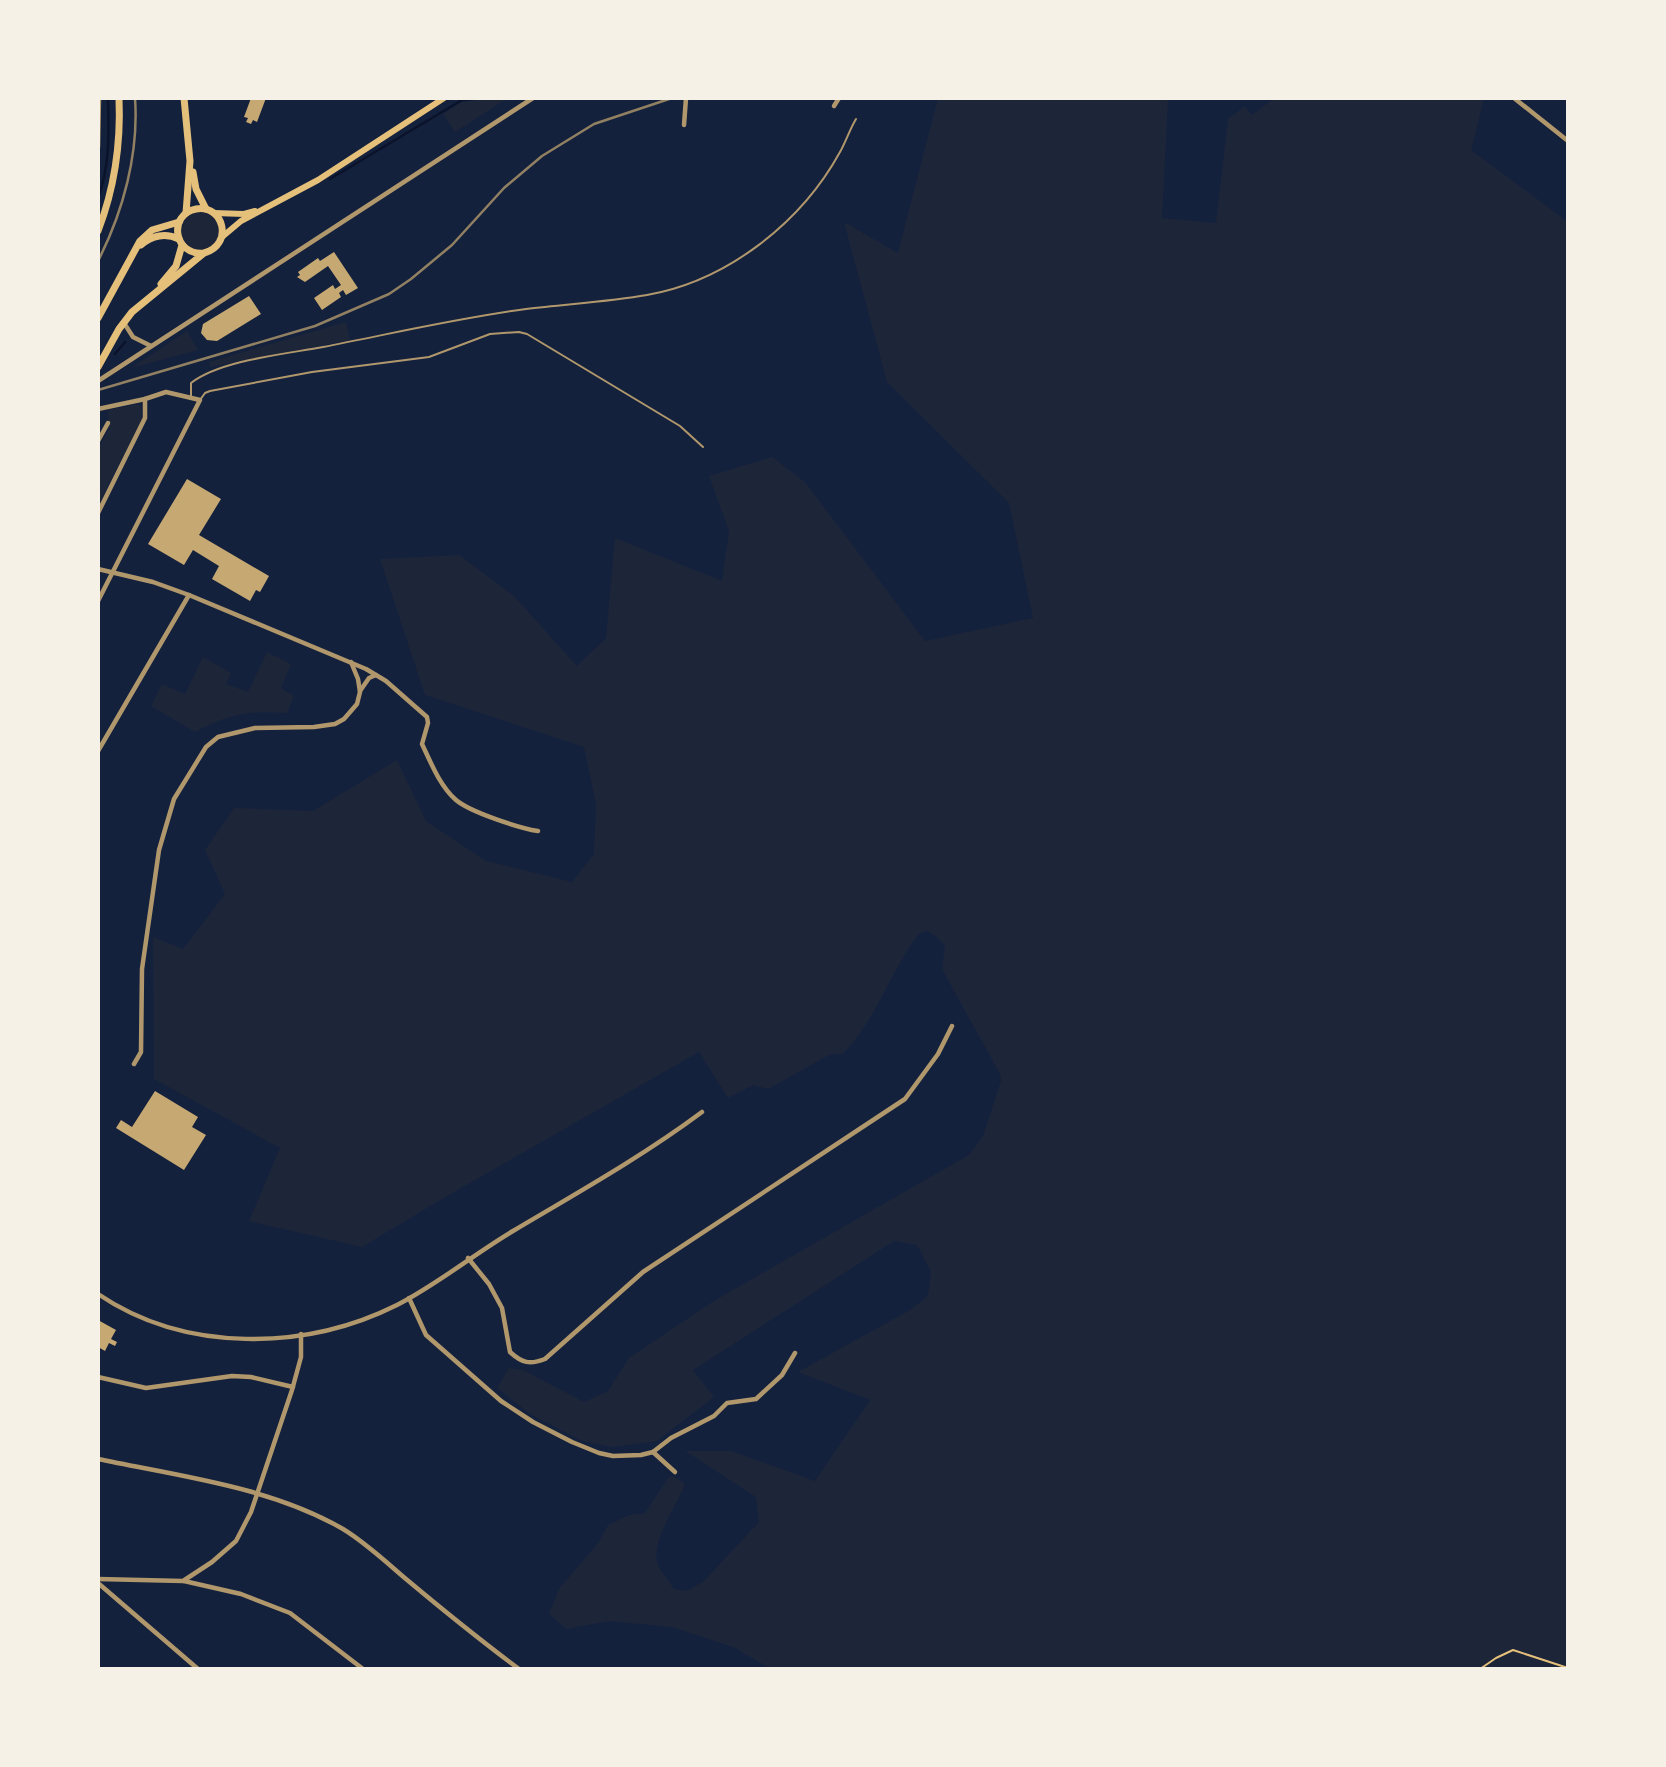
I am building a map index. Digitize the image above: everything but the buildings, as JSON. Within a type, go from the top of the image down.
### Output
[{"type":"main road","points":[[98,230],[115,177],[119,152],[119,98]]},
{"type":"main road","points":[[184,98],[190,161],[196,189],[206,209]]},
{"type":"main road","points":[[98,367],[123,323],[154,293],[204,253],[214,249],[222,237],[241,221],[318,180],[444,98]]},
{"type":"main road","points":[[186,214],[190,161]]},
{"type":"main road","points":[[214,214],[244,214],[270,206]]},
{"type":"main road","points":[[98,318],[132,256],[148,233],[179,222],[197,208],[206,209],[221,222],[222,237]]},
{"type":"main road","points":[[154,293],[176,266],[181,242],[179,222]]},
{"type":"main road","points":[[132,256],[144,242],[152,237],[165,235],[181,242],[193,253],[204,253]]},
{"type":"street","points":[[98,147],[99,98]]},
{"type":"street","points":[[98,381],[533,98]]},
{"type":"street","points":[[684,125],[686,98]]},
{"type":"street","points":[[834,106],[839,98]]},
{"type":"street","points":[[1514,98],[1568,141]]},
{"type":"street","points":[[123,323],[133,337],[152,346]]},
{"type":"street","points":[[98,409],[166,392],[200,401],[98,601]]},
{"type":"street","points":[[98,513],[145,418],[145,399]]},
{"type":"street","points":[[98,441],[108,423]]},
{"type":"street","points":[[98,569],[153,582],[189,595],[350,661],[376,675],[427,717],[422,744],[444,786],[457,801],[471,809],[538,831]]},
{"type":"street","points":[[98,751],[189,595]]},
{"type":"street","points":[[134,1064],[141,1052],[142,969],[159,850],[174,799],[206,747],[218,737],[254,728],[314,727],[335,724],[344,719],[358,704],[360,692],[350,661]]},
{"type":"street","points":[[360,692],[369,678],[376,675]]},
{"type":"street","points":[[468,1258],[489,1284],[502,1308],[511,1353],[525,1363],[545,1359],[643,1272],[905,1099],[938,1054],[952,1026]]},
{"type":"street","points":[[98,1294],[152,1322],[188,1334],[233,1339],[301,1334],[347,1324],[374,1315],[409,1298],[468,1258],[702,1112]]},
{"type":"street","points":[[409,1298],[423,1331],[437,1347],[501,1401],[526,1418],[598,1453],[628,1456],[653,1452],[671,1438],[714,1416],[727,1403],[750,1401],[763,1395],[782,1375],[795,1353]]},
{"type":"street","points":[[183,1581],[232,1545],[243,1529],[293,1387],[301,1357],[301,1334]]},
{"type":"street","points":[[98,1377],[146,1388],[232,1376],[251,1377],[293,1387]]},
{"type":"street","points":[[653,1452],[676,1472]]},
{"type":"street","points":[[98,1459],[257,1493],[295,1506],[345,1530],[519,1669]]},
{"type":"street","points":[[98,1581],[183,1581],[241,1594],[290,1613],[363,1669]]},
{"type":"street","points":[[98,1581],[198,1669]]},
{"type":"lane","points":[[191,398],[191,383],[217,369],[522,310],[646,296],[679,288],[709,276],[757,247],[794,214],[840,152],[856,119]]},
{"type":"lane","points":[[200,401],[205,393],[213,390],[312,372],[429,357],[490,334],[519,332],[527,334],[680,426],[703,447]]},
{"type":"path","points":[[1480,1669],[1513,1650],[1568,1668]]},
{"type":"shaded area","points":[[508,98],[455,132],[443,114],[462,102]]},
{"type":"shaded area","points":[[938,98],[1168,98],[1162,218],[1216,223],[1228,119],[1245,106],[1252,115],[1274,98],[1484,98],[1471,150],[1568,222],[1568,1669],[771,1669],[733,1647],[672,1627],[609,1621],[566,1629],[549,1614],[559,1589],[599,1542],[608,1525],[630,1515],[645,1513],[669,1477],[673,1476],[684,1483],[684,1487],[660,1536],[656,1556],[658,1565],[674,1589],[686,1591],[703,1582],[759,1522],[756,1497],[685,1451],[731,1451],[815,1481],[870,1400],[798,1372],[910,1310],[928,1296],[931,1272],[917,1245],[894,1241],[693,1370],[714,1397],[657,1441],[612,1447],[582,1441],[530,1414],[497,1388],[509,1368],[523,1370],[584,1402],[608,1391],[629,1358],[712,1302],[969,1155],[983,1136],[1001,1081],[1000,1074],[942,969],[945,946],[927,931],[919,934],[912,943],[864,1028],[843,1054],[831,1054],[768,1089],[753,1085],[728,1098],[699,1052],[362,1247],[249,1221],[280,1148],[154,1079],[153,937],[183,949],[225,894],[205,850],[234,808],[313,811],[397,760],[426,821],[486,861],[572,882],[594,854],[596,804],[584,747],[425,695],[380,559],[459,555],[514,596],[577,666],[606,638],[615,538],[722,581],[729,531],[709,476],[772,457],[805,482],[925,641],[1033,618],[1009,503],[887,382],[844,222],[898,253]]},
{"type":"shaded area","points":[[204,209],[221,222],[219,244],[200,254],[182,245],[179,222],[183,216]]},
{"type":"shaded area","points":[[346,322],[350,340],[210,367],[209,362]]},
{"type":"shaded area","points":[[187,331],[198,350],[131,368]]},
{"type":"shaded area","points":[[138,404],[141,406],[142,420],[98,505],[98,449],[109,429],[108,410]]},
{"type":"shaded area","points":[[267,652],[291,664],[281,688],[294,696],[287,713],[260,712],[240,715],[195,732],[151,706],[162,684],[185,694],[203,657],[231,673],[226,684],[248,692]]},
{"type":"waterway","points":[[98,198],[107,161],[108,98]]},
{"type":"waterway","points":[[330,179],[462,100],[481,98]]},
{"type":"waterway","points":[[115,354],[125,342]]},
{"type":"railway","points":[[98,261],[122,203],[132,161],[135,98]]},
{"type":"railway","points":[[98,390],[315,326],[389,294],[452,245],[504,188],[542,156],[594,124],[672,98]]}]
